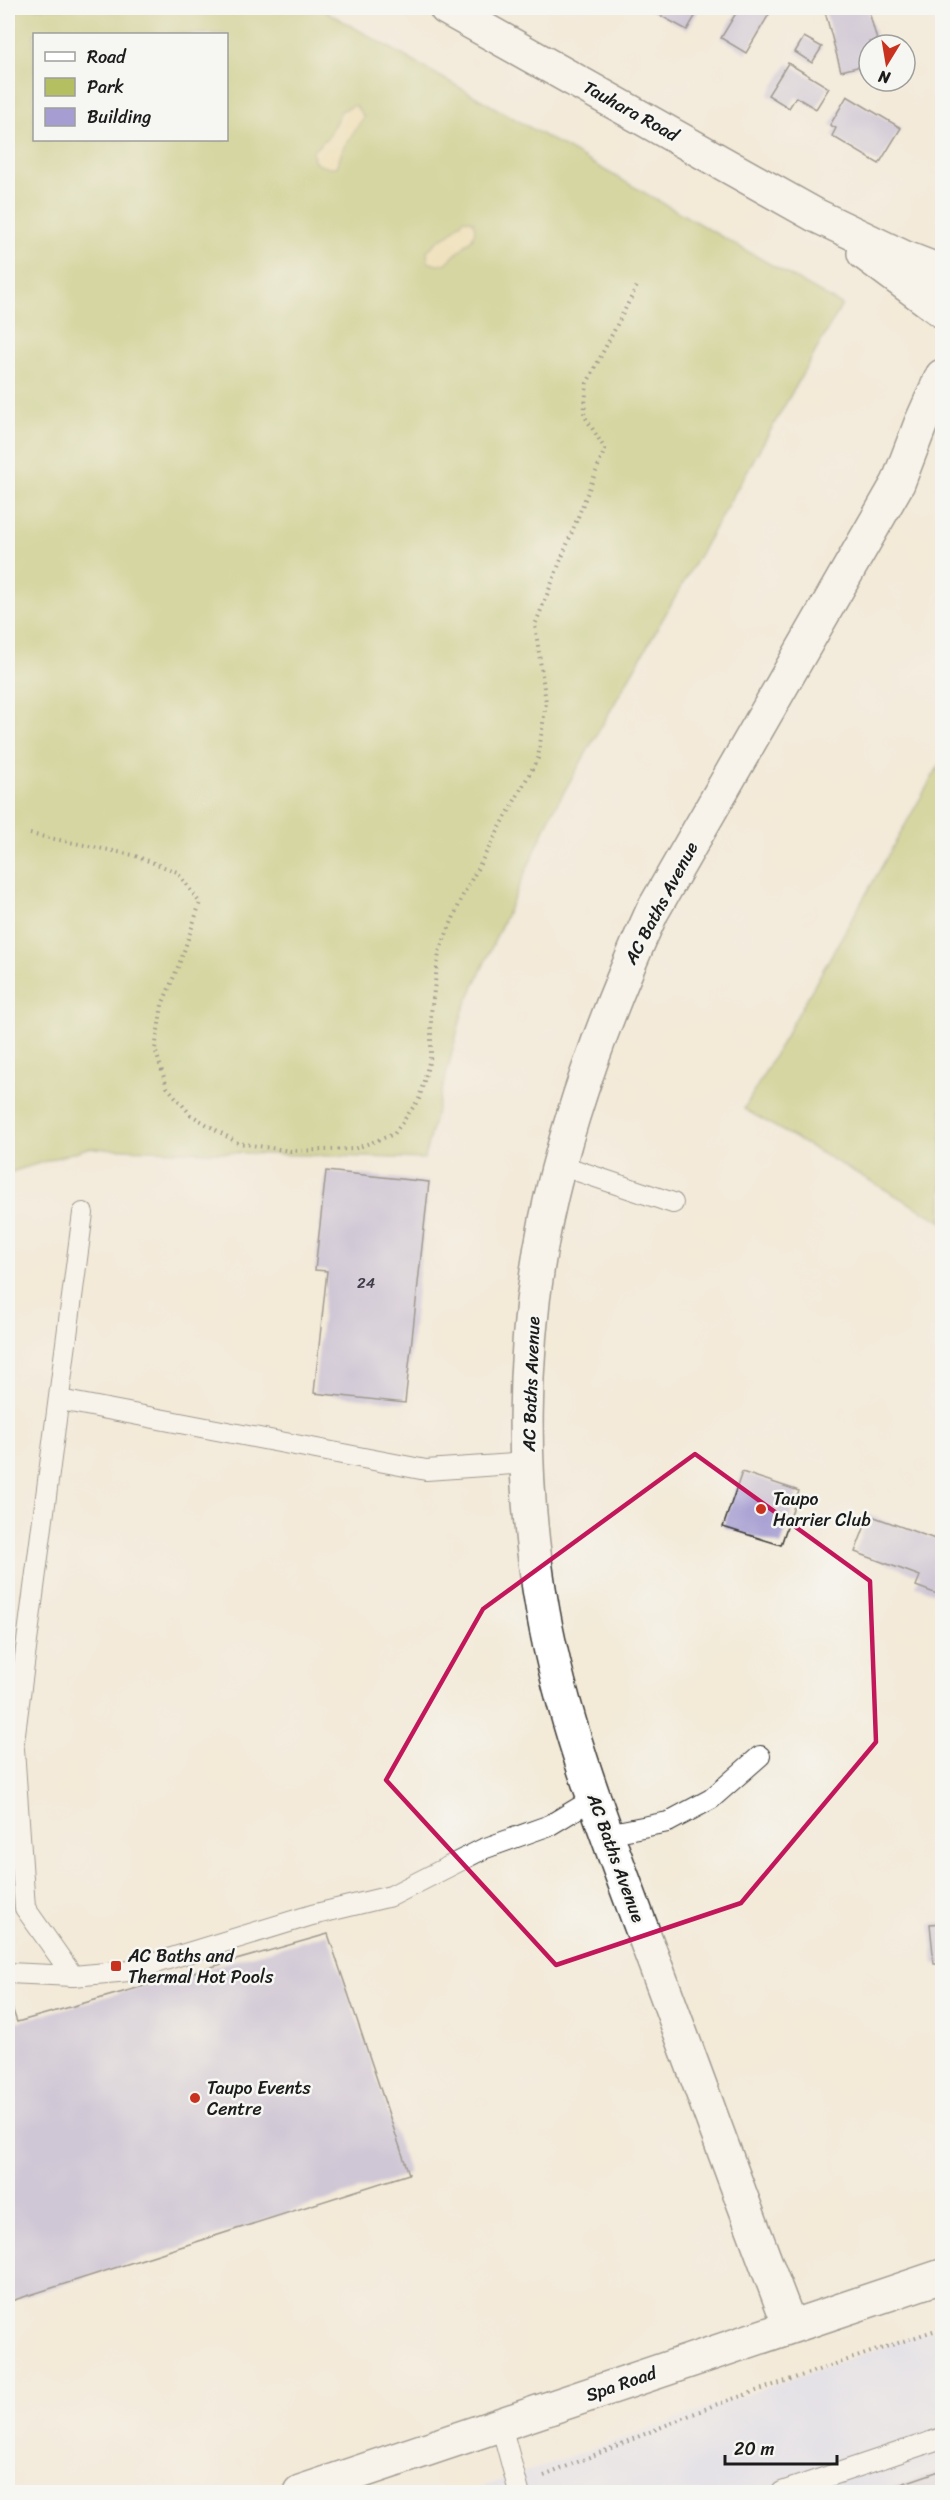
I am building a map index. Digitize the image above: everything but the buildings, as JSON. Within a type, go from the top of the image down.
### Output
[{"type":"street","name":"Tauhara Road","points":[[446,8],[815,215],[903,257],[942,272]]},
{"type":"street","name":"Tauhara Road","points":[[815,215],[942,312]]},
{"type":"street","points":[[942,312],[942,328]]},
{"type":"street","name":"AC Baths Avenue","points":[[790,2326],[593,1799],[557,1681],[532,1536],[527,1407],[536,1292],[546,1222],[560,1165],[599,1038],[652,912],[898,483],[942,376]]},
{"type":"street","name":"AC Baths Avenue","points":[[898,483],[942,429]]},
{"type":"street","name":"Spa Road","points":[[300,2493],[942,2276]]},
{"type":"lane","points":[[560,1165],[673,1203]]},
{"type":"lane","points":[[8,1763],[14,1741],[83,1213]]},
{"type":"lane","points":[[60,1400],[426,1470],[528,1463]]},
{"type":"lane","points":[[14,1741],[25,1908],[73,1976]]},
{"type":"lane","points":[[607,1834],[668,1822],[711,1799],[760,1756]]},
{"type":"lane","points":[[8,1973],[73,1976],[129,1971],[312,1915],[391,1896],[483,1849],[550,1825],[593,1799]]},
{"type":"lane","points":[[501,2424],[519,2491]]},
{"type":"lane","points":[[782,2493],[942,2438]]},
{"type":"path","points":[[30,834],[134,855],[177,872],[200,903],[182,957],[162,1005],[155,1049],[167,1087],[191,1115],[238,1143],[291,1151],[354,1149],[394,1134],[419,1099],[431,1055],[431,1013],[440,952],[463,895],[538,758],[546,702],[536,625],[605,449],[584,415],[586,383],[637,286]]},
{"type":"path","points":[[519,2491],[551,2472],[712,2406],[942,2328]]},
{"type":"highlighted area","points":[[695,1454],[870,1581],[876,1742],[741,1903],[556,1965],[386,1780],[483,1609]]},
{"type":"shaded area","points":[[942,2326],[942,2492],[473,2492],[474,2490]]},
{"type":"green space","points":[[8,8],[320,8],[842,305],[552,813],[463,1011],[424,1159],[88,1148],[8,1173]]},
{"type":"green space","points":[[942,760],[942,1222],[744,1109]]},
{"type":"sand","points":[[355,105],[364,117],[343,148],[337,167],[324,167],[314,161],[313,151],[329,136],[341,111]]},
{"type":"sand","points":[[464,219],[473,221],[475,230],[472,239],[445,264],[437,265],[428,262],[427,251],[440,239],[450,234]]},
{"type":"place","name":"Taupo Harrier Club","points":[[761,1509]]},
{"type":"place","name":"AC Baths and Thermal Hot Pools","points":[[116,1966]]},
{"type":"place","name":"Taupo Events Centre","points":[[195,2098]]}]
